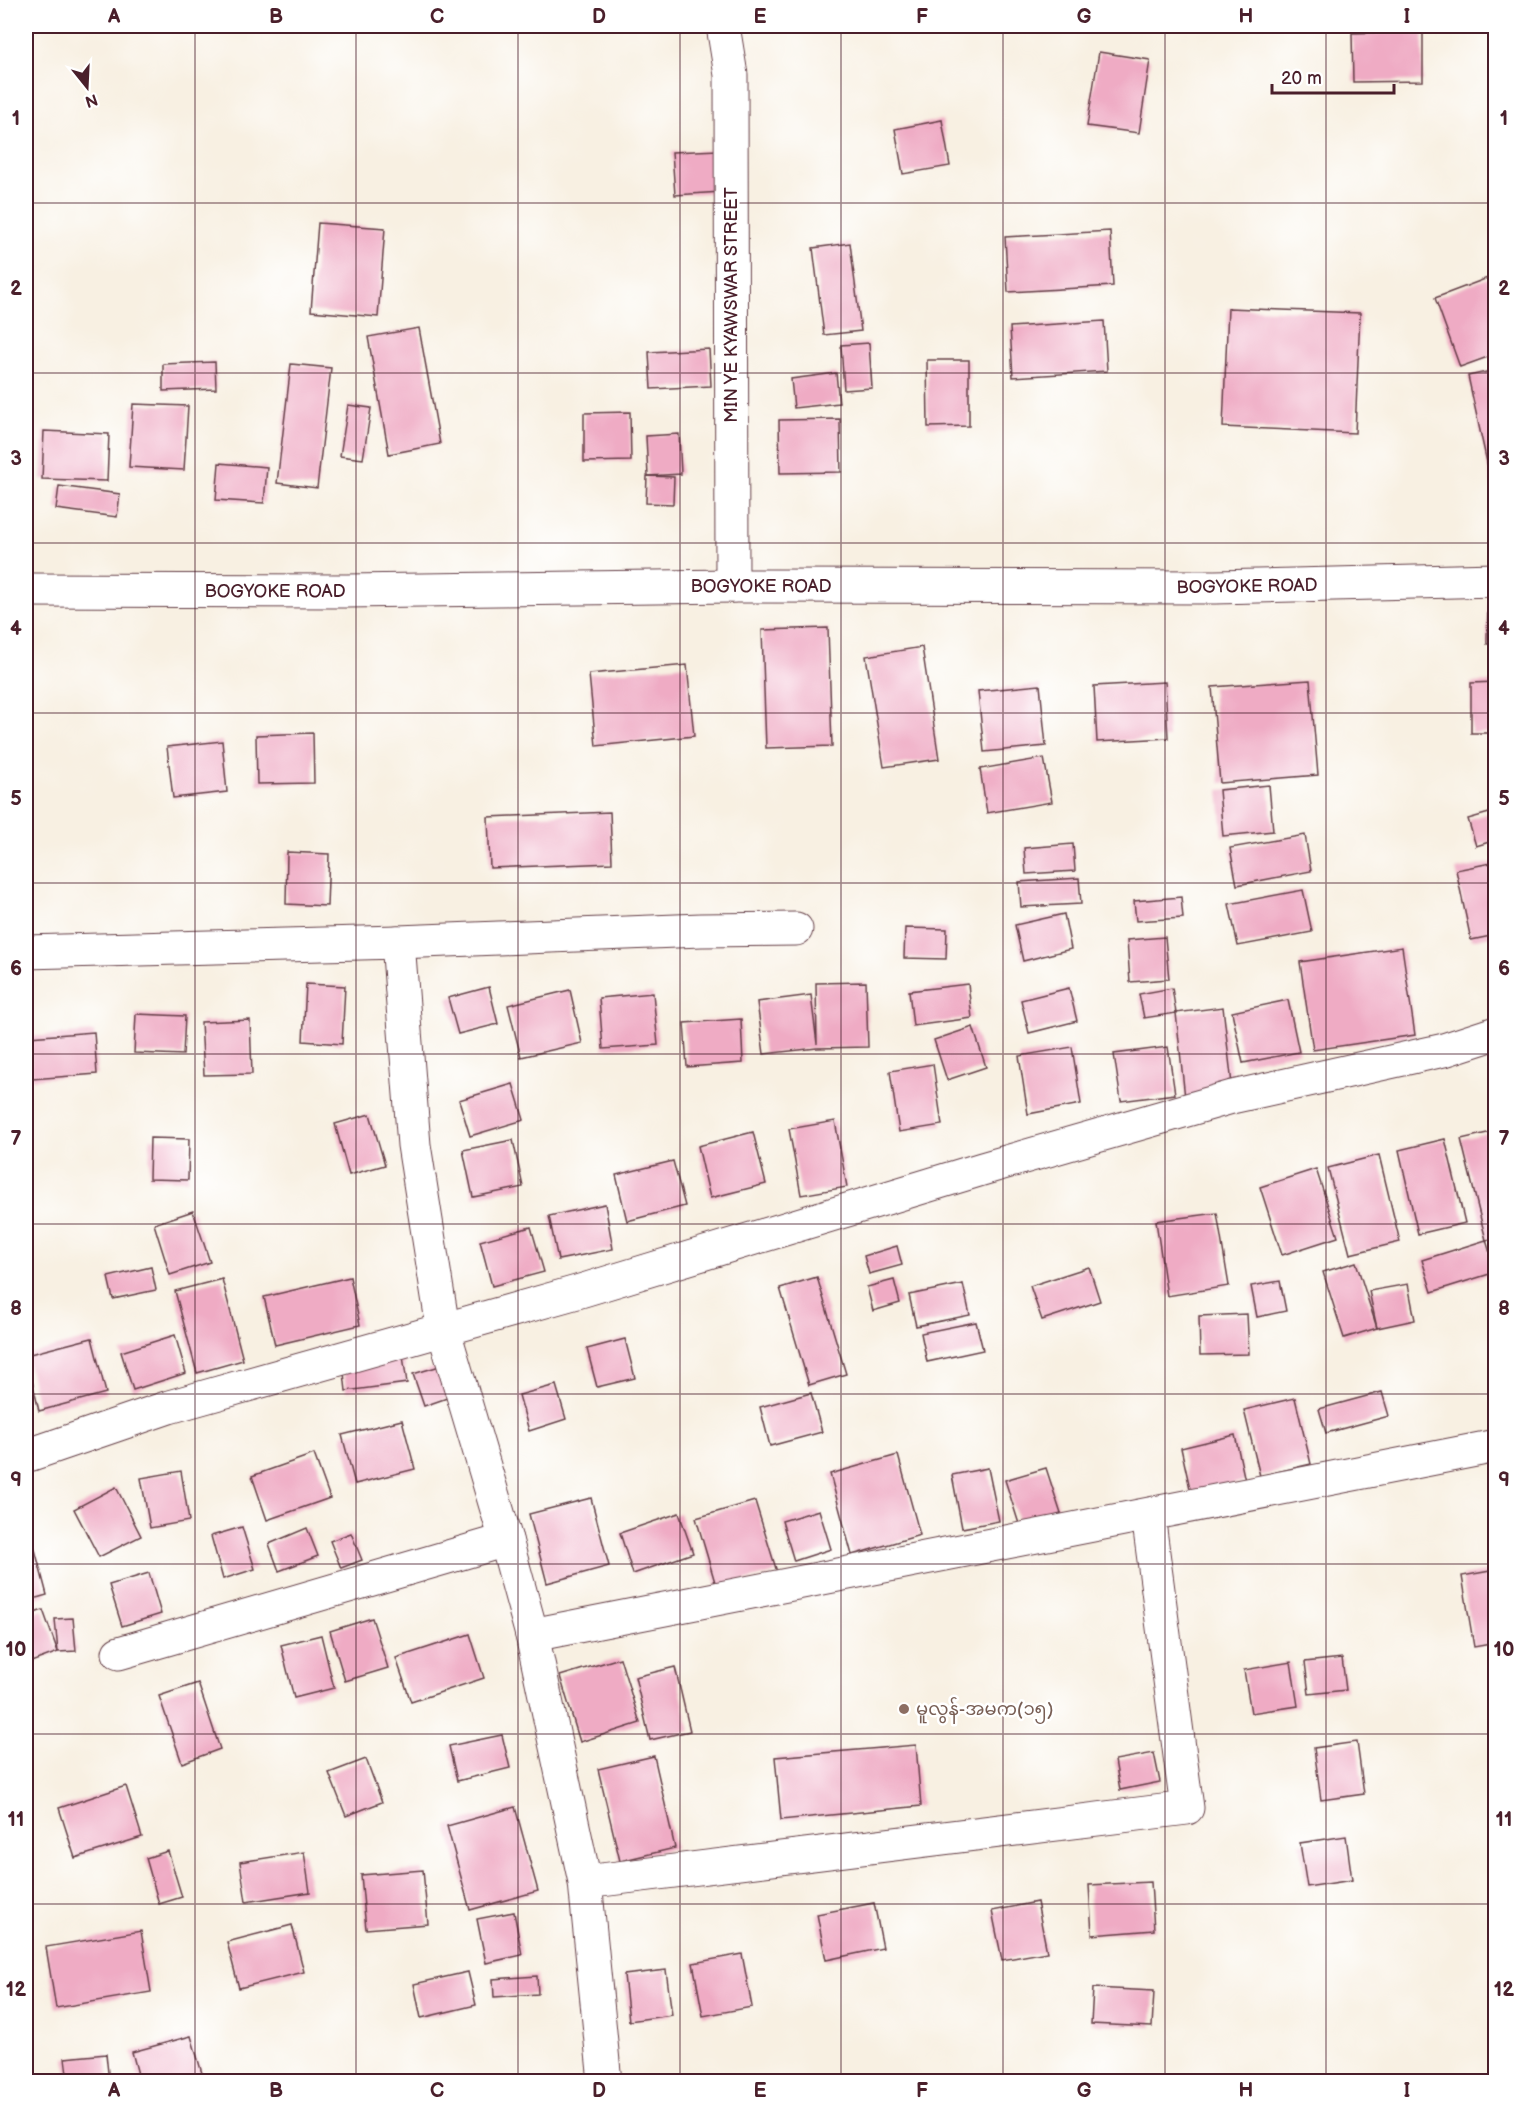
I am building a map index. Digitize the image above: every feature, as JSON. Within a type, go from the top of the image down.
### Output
[{"type":"street","name":"MIN YE KYAWSWAR STREET","points":[[723,26],[730,75],[732,586]]},
{"type":"street","name":"BOGYOKE ROAD","points":[[26,590],[346,591],[732,586],[1215,587],[1496,580]]},
{"type":"street","points":[[26,952],[398,942],[701,930],[796,929]]},
{"type":"street","points":[[398,942],[414,1145],[443,1328],[532,1635],[585,1882],[605,2082]]},
{"type":"street","points":[[26,1456],[169,1407],[577,1292],[982,1168],[1220,1100],[1444,1050],[1496,1033]]},
{"type":"street","points":[[532,1635],[1496,1446]]},
{"type":"street","points":[[585,1882],[1187,1808],[1148,1515]]},
{"type":"street","points":[[119,1653],[506,1540]]},
{"type":"building","points":[[1423,31],[1423,81],[1353,82],[1352,33]]},
{"type":"building","points":[[1099,52],[1150,60],[1139,133],[1087,126]]},
{"type":"building","points":[[942,120],[950,166],[903,174],[895,129]]},
{"type":"building","points":[[719,150],[721,192],[675,195],[672,152]]},
{"type":"building","points":[[318,223],[385,228],[378,317],[311,311]]},
{"type":"building","points":[[1110,231],[1113,286],[1008,292],[1005,237]]},
{"type":"building","points":[[850,243],[861,331],[824,335],[813,248]]},
{"type":"building","points":[[1493,276],[1496,282],[1496,354],[1460,367],[1435,298]]},
{"type":"building","points":[[1228,308],[1360,313],[1355,433],[1223,427]]},
{"type":"building","points":[[1104,321],[1107,371],[1013,377],[1010,327]]},
{"type":"building","points":[[419,328],[440,444],[389,454],[368,337]]},
{"type":"building","points":[[869,343],[872,388],[844,390],[841,345]]},
{"type":"building","points":[[709,349],[711,386],[651,389],[649,352]]},
{"type":"building","points":[[927,360],[969,360],[969,426],[928,427]]},
{"type":"building","points":[[215,362],[216,389],[163,391],[163,364]]},
{"type":"building","points":[[291,364],[331,368],[317,488],[277,483]]},
{"type":"building","points":[[1496,370],[1496,499],[1495,499],[1468,376]]},
{"type":"building","points":[[836,373],[839,403],[794,408],[791,379]]},
{"type":"building","points":[[133,404],[188,406],[184,470],[129,467]]},
{"type":"building","points":[[348,405],[371,408],[363,459],[340,456]]},
{"type":"building","points":[[630,412],[631,461],[584,462],[584,413]]},
{"type":"building","points":[[840,419],[841,472],[780,473],[779,420]]},
{"type":"building","points":[[44,431],[109,434],[107,481],[42,479]]},
{"type":"building","points":[[679,434],[681,474],[648,476],[646,436]]},
{"type":"building","points":[[219,463],[267,467],[264,503],[216,500]]},
{"type":"building","points":[[647,476],[674,477],[673,504],[646,503]]},
{"type":"building","points":[[59,486],[120,494],[117,517],[56,509]]},
{"type":"building","points":[[1488,603],[1496,604],[1496,644],[1487,644]]},
{"type":"building","points":[[828,628],[832,746],[766,748],[762,630]]},
{"type":"building","points":[[922,647],[939,759],[884,767],[866,656]]},
{"type":"building","points":[[687,665],[694,736],[596,746],[589,674]]},
{"type":"building","points":[[1310,680],[1318,775],[1220,783],[1212,687]]},
{"type":"building","points":[[1165,682],[1168,738],[1097,742],[1094,686]]},
{"type":"building","points":[[1496,682],[1496,733],[1471,733],[1471,683]]},
{"type":"building","points":[[1040,685],[1046,746],[984,752],[978,691]]},
{"type":"building","points":[[313,733],[314,783],[257,784],[256,735]]},
{"type":"building","points":[[222,741],[227,792],[173,798],[167,747]]},
{"type":"building","points":[[1044,758],[1052,802],[987,813],[980,769]]},
{"type":"building","points":[[1269,785],[1273,831],[1223,836],[1219,790]]},
{"type":"building","points":[[1496,811],[1496,840],[1476,846],[1468,819]]},
{"type":"building","points":[[610,812],[612,863],[490,868],[488,817]]},
{"type":"building","points":[[1305,835],[1311,871],[1237,885],[1230,848]]},
{"type":"building","points":[[1073,844],[1075,871],[1026,874],[1024,848]]},
{"type":"building","points":[[287,852],[329,854],[327,906],[286,904]]},
{"type":"building","points":[[1496,862],[1496,935],[1471,940],[1456,870]]},
{"type":"building","points":[[1079,878],[1081,904],[1021,907],[1019,882]]},
{"type":"building","points":[[1303,890],[1312,932],[1238,946],[1229,904]]},
{"type":"building","points":[[1181,897],[1183,918],[1136,921],[1134,901]]},
{"type":"building","points":[[1064,914],[1071,949],[1023,961],[1015,925]]},
{"type":"building","points":[[905,928],[947,929],[946,959],[904,958]]},
{"type":"building","points":[[1165,937],[1169,979],[1130,982],[1127,940]]},
{"type":"building","points":[[1402,947],[1415,1035],[1313,1050],[1300,962]]},
{"type":"building","points":[[866,982],[868,1047],[817,1048],[764,1054],[757,1002],[811,995],[817,1044],[816,983]]},
{"type":"building","points":[[306,984],[345,986],[342,1044],[303,1041]]},
{"type":"building","points":[[968,984],[972,1018],[913,1026],[909,991]]},
{"type":"building","points":[[489,987],[498,1024],[458,1034],[448,998]]},
{"type":"building","points":[[1069,988],[1077,1021],[1029,1033],[1021,1000]]},
{"type":"building","points":[[1172,988],[1176,1013],[1144,1018],[1139,994]]},
{"type":"building","points":[[570,990],[582,1043],[521,1057],[508,1005]]},
{"type":"building","points":[[653,993],[658,1045],[603,1049],[599,998]]},
{"type":"building","points":[[1288,1000],[1299,1052],[1243,1063],[1232,1012]]},
{"type":"building","points":[[1223,1007],[1233,1093],[1185,1098],[1176,1013]]},
{"type":"building","points":[[136,1014],[185,1016],[183,1055],[134,1053]]},
{"type":"building","points":[[741,1019],[743,1063],[687,1067],[684,1023]]},
{"type":"building","points":[[250,1020],[252,1074],[204,1075],[201,1022]]},
{"type":"building","points":[[973,1027],[986,1067],[947,1080],[934,1040]]},
{"type":"building","points":[[94,1032],[97,1074],[32,1079],[29,1037]]},
{"type":"building","points":[[1072,1047],[1081,1104],[1028,1114],[1019,1056]]},
{"type":"building","points":[[1168,1047],[1175,1094],[1121,1101],[1114,1054]]},
{"type":"building","points":[[933,1064],[942,1125],[899,1132],[890,1071]]},
{"type":"building","points":[[513,1084],[524,1120],[470,1136],[459,1100]]},
{"type":"building","points":[[370,1114],[385,1165],[349,1175],[335,1124]]},
{"type":"building","points":[[835,1121],[847,1187],[801,1195],[789,1129]]},
{"type":"building","points":[[1496,1131],[1496,1238],[1486,1240],[1461,1139]]},
{"type":"building","points":[[753,1132],[766,1184],[710,1198],[698,1146]]},
{"type":"building","points":[[150,1138],[189,1139],[188,1180],[149,1179]]},
{"type":"building","points":[[1445,1139],[1465,1223],[1418,1234],[1399,1150]]},
{"type":"building","points":[[513,1140],[523,1187],[473,1197],[463,1150]]},
{"type":"building","points":[[1379,1155],[1400,1242],[1350,1254],[1328,1168]]},
{"type":"building","points":[[673,1161],[685,1206],[627,1221],[616,1175]]},
{"type":"building","points":[[1316,1169],[1338,1237],[1282,1255],[1260,1187]]},
{"type":"building","points":[[605,1204],[613,1249],[558,1260],[549,1216]]},
{"type":"building","points":[[193,1211],[210,1262],[170,1275],[154,1224]]},
{"type":"building","points":[[1217,1213],[1229,1286],[1167,1296],[1156,1221]]},
{"type":"building","points":[[531,1227],[544,1272],[492,1286],[480,1241]]},
{"type":"building","points":[[1486,1240],[1496,1272],[1432,1292],[1422,1260]]},
{"type":"building","points":[[897,1246],[902,1265],[869,1274],[864,1256]]},
{"type":"building","points":[[1356,1262],[1377,1328],[1344,1338],[1323,1272]]},
{"type":"building","points":[[151,1267],[156,1290],[113,1299],[108,1277]]},
{"type":"building","points":[[1089,1267],[1100,1301],[1042,1320],[1030,1286]]},
{"type":"building","points":[[350,1277],[360,1325],[275,1345],[264,1297]]},
{"type":"building","points":[[817,1277],[846,1374],[809,1385],[780,1288]]},
{"type":"building","points":[[222,1279],[243,1360],[197,1373],[175,1291]]},
{"type":"building","points":[[894,1280],[900,1303],[873,1311],[867,1287]]},
{"type":"building","points":[[1280,1281],[1286,1311],[1257,1317],[1251,1286]]},
{"type":"building","points":[[963,1284],[970,1315],[916,1326],[909,1295]]},
{"type":"building","points":[[1408,1284],[1415,1320],[1377,1328],[1369,1291]]},
{"type":"building","points":[[1247,1314],[1249,1354],[1200,1355],[1199,1316]]},
{"type":"building","points":[[976,1322],[983,1350],[927,1362],[921,1333]]},
{"type":"building","points":[[175,1335],[186,1373],[133,1390],[121,1352]]},
{"type":"building","points":[[92,1338],[106,1393],[39,1411],[26,1355]]},
{"type":"building","points":[[625,1339],[635,1378],[597,1387],[587,1349]]},
{"type":"building","points":[[403,1356],[407,1383],[346,1391],[343,1364]]},
{"type":"building","points":[[440,1366],[450,1397],[424,1406],[413,1374]]},
{"type":"building","points":[[556,1385],[566,1419],[529,1431],[519,1395]]},
{"type":"building","points":[[1382,1392],[1389,1416],[1326,1433],[1319,1409]]},
{"type":"building","points":[[811,1393],[822,1432],[770,1446],[760,1407]]},
{"type":"building","points":[[1295,1398],[1311,1464],[1260,1476],[1244,1410]]},
{"type":"building","points":[[402,1420],[415,1469],[355,1484],[342,1435]]},
{"type":"building","points":[[1235,1435],[1245,1481],[1191,1493],[1181,1448]]},
{"type":"building","points":[[314,1454],[330,1498],[267,1520],[252,1476]]},
{"type":"building","points":[[898,1455],[920,1535],[852,1555],[830,1474]]},
{"type":"building","points":[[988,1468],[999,1521],[962,1528],[952,1475]]},
{"type":"building","points":[[1046,1468],[1061,1514],[1020,1527],[1005,1480]]},
{"type":"building","points":[[181,1471],[189,1521],[150,1528],[141,1478]]},
{"type":"building","points":[[116,1487],[141,1536],[99,1557],[74,1509]]},
{"type":"building","points":[[591,1498],[609,1566],[547,1583],[529,1514]]},
{"type":"building","points":[[755,1501],[777,1572],[717,1589],[696,1518]]},
{"type":"building","points":[[819,1510],[831,1549],[794,1561],[782,1521]]},
{"type":"building","points":[[679,1513],[693,1553],[633,1574],[620,1533]]},
{"type":"building","points":[[28,1523],[47,1595],[26,1601],[26,1524]]},
{"type":"building","points":[[242,1527],[255,1569],[223,1579],[211,1536]]},
{"type":"building","points":[[307,1528],[318,1556],[279,1571],[269,1544]]},
{"type":"building","points":[[351,1533],[362,1560],[341,1568],[330,1541]]},
{"type":"building","points":[[1496,1570],[1496,1643],[1474,1647],[1462,1576]]},
{"type":"building","points":[[149,1573],[161,1614],[122,1626],[109,1585]]},
{"type":"building","points":[[43,1610],[58,1652],[26,1664],[26,1616]]},
{"type":"building","points":[[73,1618],[76,1651],[58,1652],[55,1619]]},
{"type":"building","points":[[372,1618],[388,1668],[345,1681],[330,1631]]},
{"type":"building","points":[[470,1634],[484,1678],[411,1702],[396,1658]]},
{"type":"building","points":[[321,1635],[334,1688],[294,1698],[281,1645]]},
{"type":"building","points":[[620,1658],[640,1723],[580,1742],[560,1676]]},
{"type":"building","points":[[1342,1658],[1346,1690],[1309,1694],[1305,1662]]},
{"type":"building","points":[[1291,1662],[1298,1706],[1251,1713],[1244,1670]]},
{"type":"building","points":[[675,1667],[690,1731],[650,1740],[635,1677]]},
{"type":"building","points":[[198,1683],[220,1749],[182,1763],[159,1696]]},
{"type":"building","points":[[502,1735],[510,1768],[457,1781],[449,1746]]},
{"type":"building","points":[[1357,1742],[1364,1794],[1321,1800],[1314,1748]]},
{"type":"building","points":[[916,1745],[921,1806],[781,1820],[775,1757]]},
{"type":"building","points":[[1154,1753],[1160,1782],[1120,1790],[1115,1760]]},
{"type":"building","points":[[654,1756],[675,1848],[620,1861],[598,1769]]},
{"type":"building","points":[[366,1759],[382,1802],[346,1816],[329,1773]]},
{"type":"building","points":[[126,1786],[142,1837],[75,1858],[59,1808]]},
{"type":"building","points":[[515,1807],[538,1891],[470,1910],[447,1826]]},
{"type":"building","points":[[1346,1836],[1352,1880],[1307,1887],[1300,1843]]},
{"type":"building","points":[[168,1851],[182,1897],[159,1904],[146,1858]]},
{"type":"building","points":[[304,1852],[310,1892],[246,1902],[240,1862]]},
{"type":"building","points":[[423,1870],[428,1924],[366,1929],[361,1875]]},
{"type":"building","points":[[1151,1882],[1154,1930],[1092,1935],[1089,1885]]},
{"type":"building","points":[[1037,1902],[1047,1952],[1002,1960],[992,1911]]},
{"type":"building","points":[[874,1903],[883,1948],[826,1960],[817,1914]]},
{"type":"building","points":[[514,1912],[522,1955],[486,1963],[477,1919]]},
{"type":"building","points":[[292,1925],[304,1972],[239,1988],[227,1942]]},
{"type":"building","points":[[141,1931],[151,1992],[56,2008],[46,1947]]},
{"type":"building","points":[[742,1954],[752,2007],[703,2016],[693,1963]]},
{"type":"building","points":[[666,1970],[672,2015],[629,2021],[624,1975]]},
{"type":"building","points":[[468,1972],[476,2005],[421,2018],[414,1984]]},
{"type":"building","points":[[537,1976],[538,1994],[494,1997],[493,1979]]},
{"type":"building","points":[[1093,1988],[1154,1991],[1152,2027],[1091,2024]]},
{"type":"building","points":[[191,2036],[204,2080],[140,2082],[132,2052]]},
{"type":"building","points":[[106,2054],[109,2082],[68,2082],[65,2058]]},
{"type":"place","name":"မူလွန်-အမက(၁၅)","points":[[904,1709]]}]
